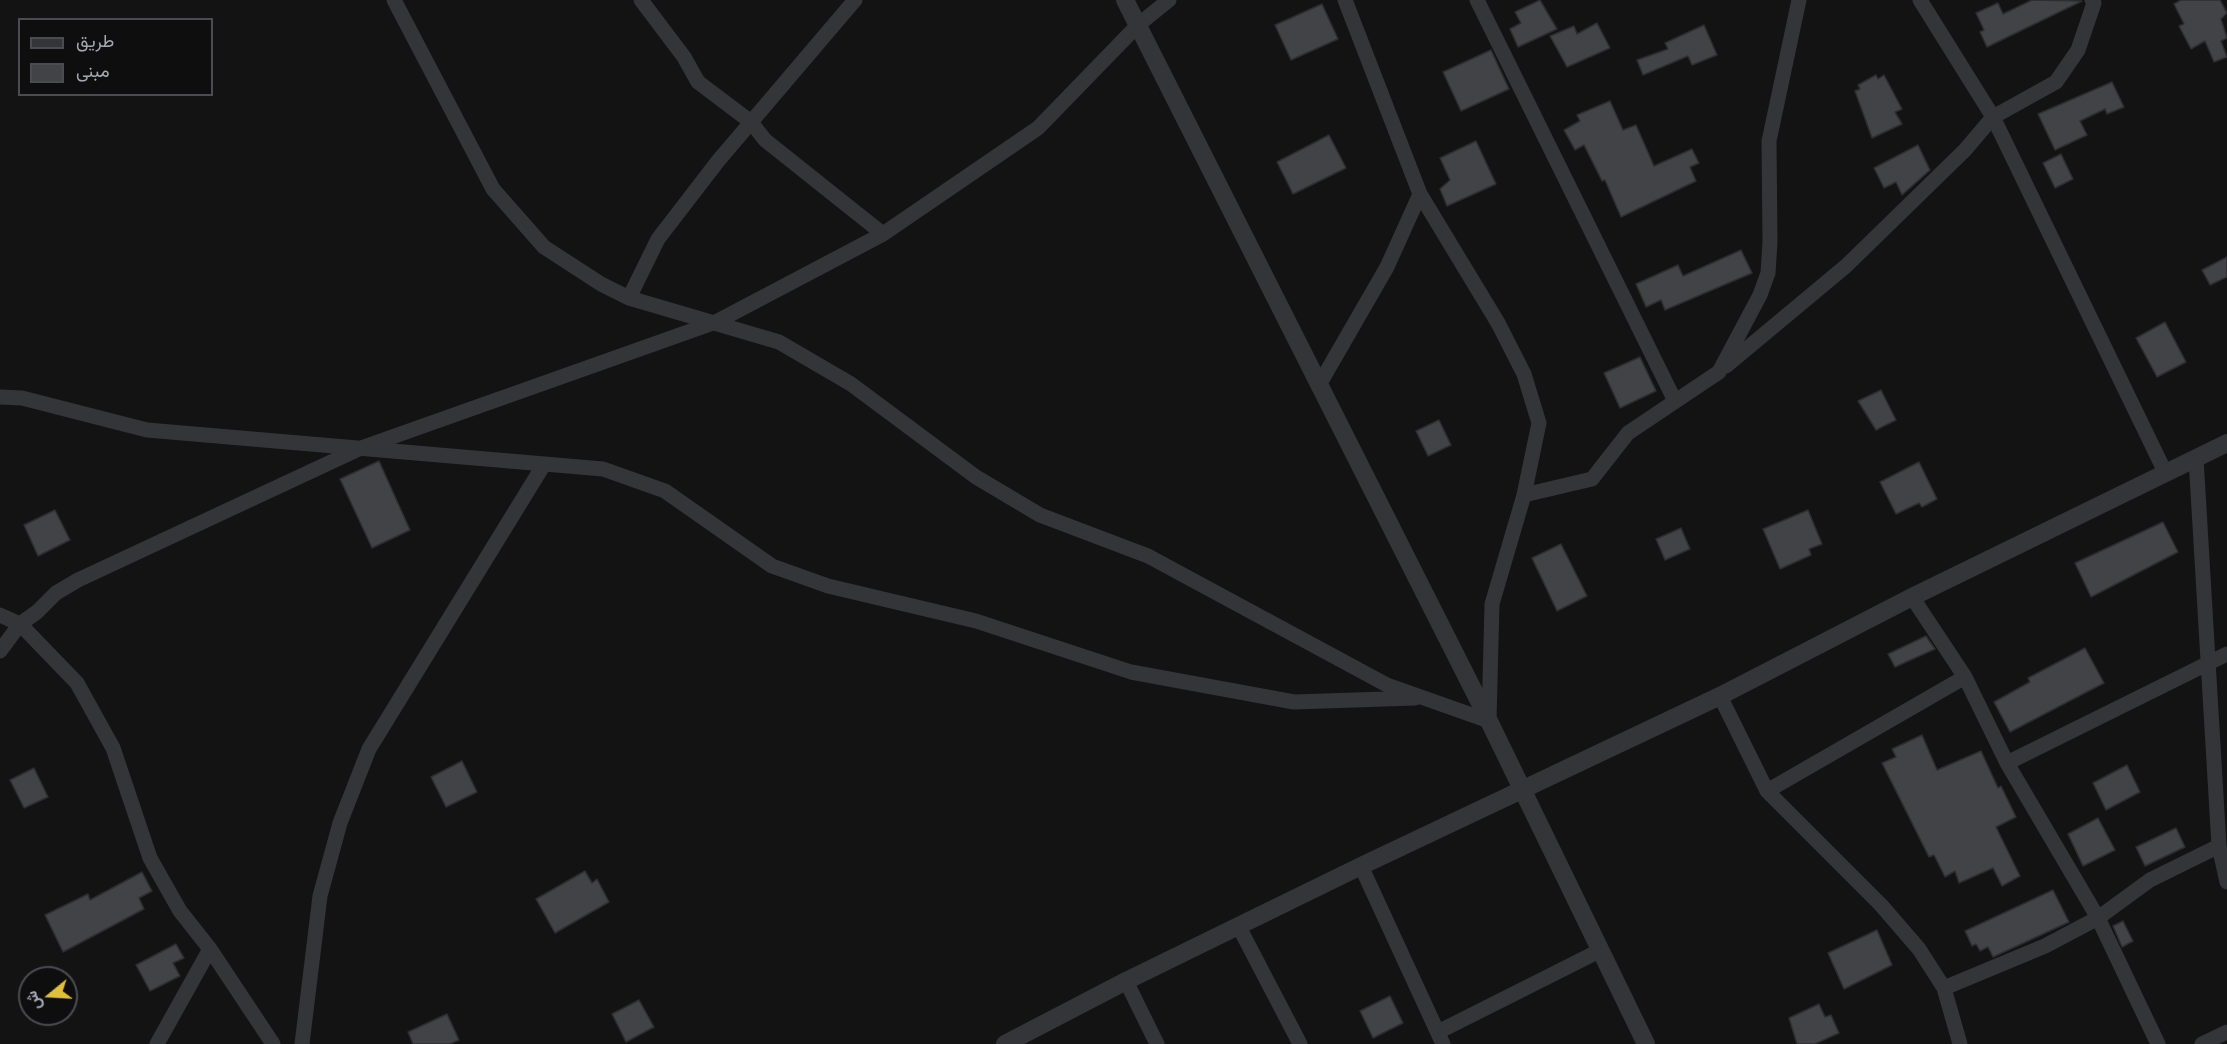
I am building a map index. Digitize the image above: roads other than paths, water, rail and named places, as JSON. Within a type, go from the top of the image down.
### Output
[{"type":"street","points":[[394,0],[493,189],[544,247],[601,284],[629,297],[779,342],[851,384],[976,477],[1040,515],[1148,556],[1387,685],[1489,721]]},
{"type":"street","points":[[641,0],[684,57],[698,82],[751,122],[765,140],[883,234]]},
{"type":"street","points":[[629,297],[658,239],[751,122],[855,0]]},
{"type":"street","points":[[1125,0],[1489,721],[1646,1044]]},
{"type":"street","points":[[0,651],[20,624],[37,612],[56,593],[78,580],[361,448],[716,322],[883,234],[1038,128],[1138,25],[1169,0]]},
{"type":"street","points":[[1345,0],[1420,194],[1498,324],[1524,374],[1539,423],[1524,495],[1492,604],[1489,721]]},
{"type":"street","points":[[1477,0],[1675,401]]},
{"type":"street","points":[[1719,372],[1760,295],[1768,273],[1769,141],[1799,0]]},
{"type":"street","points":[[1920,0],[1992,117],[2166,474]]},
{"type":"street","points":[[1524,495],[1592,479],[1628,433],[1719,372],[1846,266],[1965,150],[1992,117],[2056,82],[2078,50],[2094,3],[2092,0]]},
{"type":"street","points":[[1319,385],[1387,267],[1420,194]]},
{"type":"street","points":[[0,397],[22,398],[147,430],[543,466],[603,469],[665,491],[772,566],[817,582],[976,621],[1131,672],[1294,702],[1423,698]]},
{"type":"street","points":[[1013,1042],[1126,981],[1361,866],[1720,696],[1912,597],[2227,442]]},
{"type":"street","points":[[2196,458],[2219,846],[2227,882]]},
{"type":"street","points":[[302,1044],[320,896],[340,823],[369,749],[543,466]]},
{"type":"street","points":[[1912,597],[1965,676],[2007,763],[2098,918],[2158,1044]]},
{"type":"street","points":[[0,615],[20,624],[77,683],[113,748],[150,858],[180,911],[210,949],[273,1044]]},
{"type":"street","points":[[2007,763],[2227,654]]},
{"type":"street","points":[[1767,791],[1965,676]]},
{"type":"street","points":[[1720,696],[1767,791],[1881,905],[1919,949],[1944,988],[1960,1044]]},
{"type":"street","points":[[1944,988],[2045,946],[2098,918],[2150,880],[2219,846]]},
{"type":"street","points":[[1361,866],[1441,1038],[1599,951]]},
{"type":"street","points":[[1239,927],[1300,1044]]},
{"type":"street","points":[[157,1044],[210,949]]},
{"type":"street","points":[[1126,981],[1157,1044]]},
{"type":"street","points":[[2202,1044],[2227,1032]]}]
